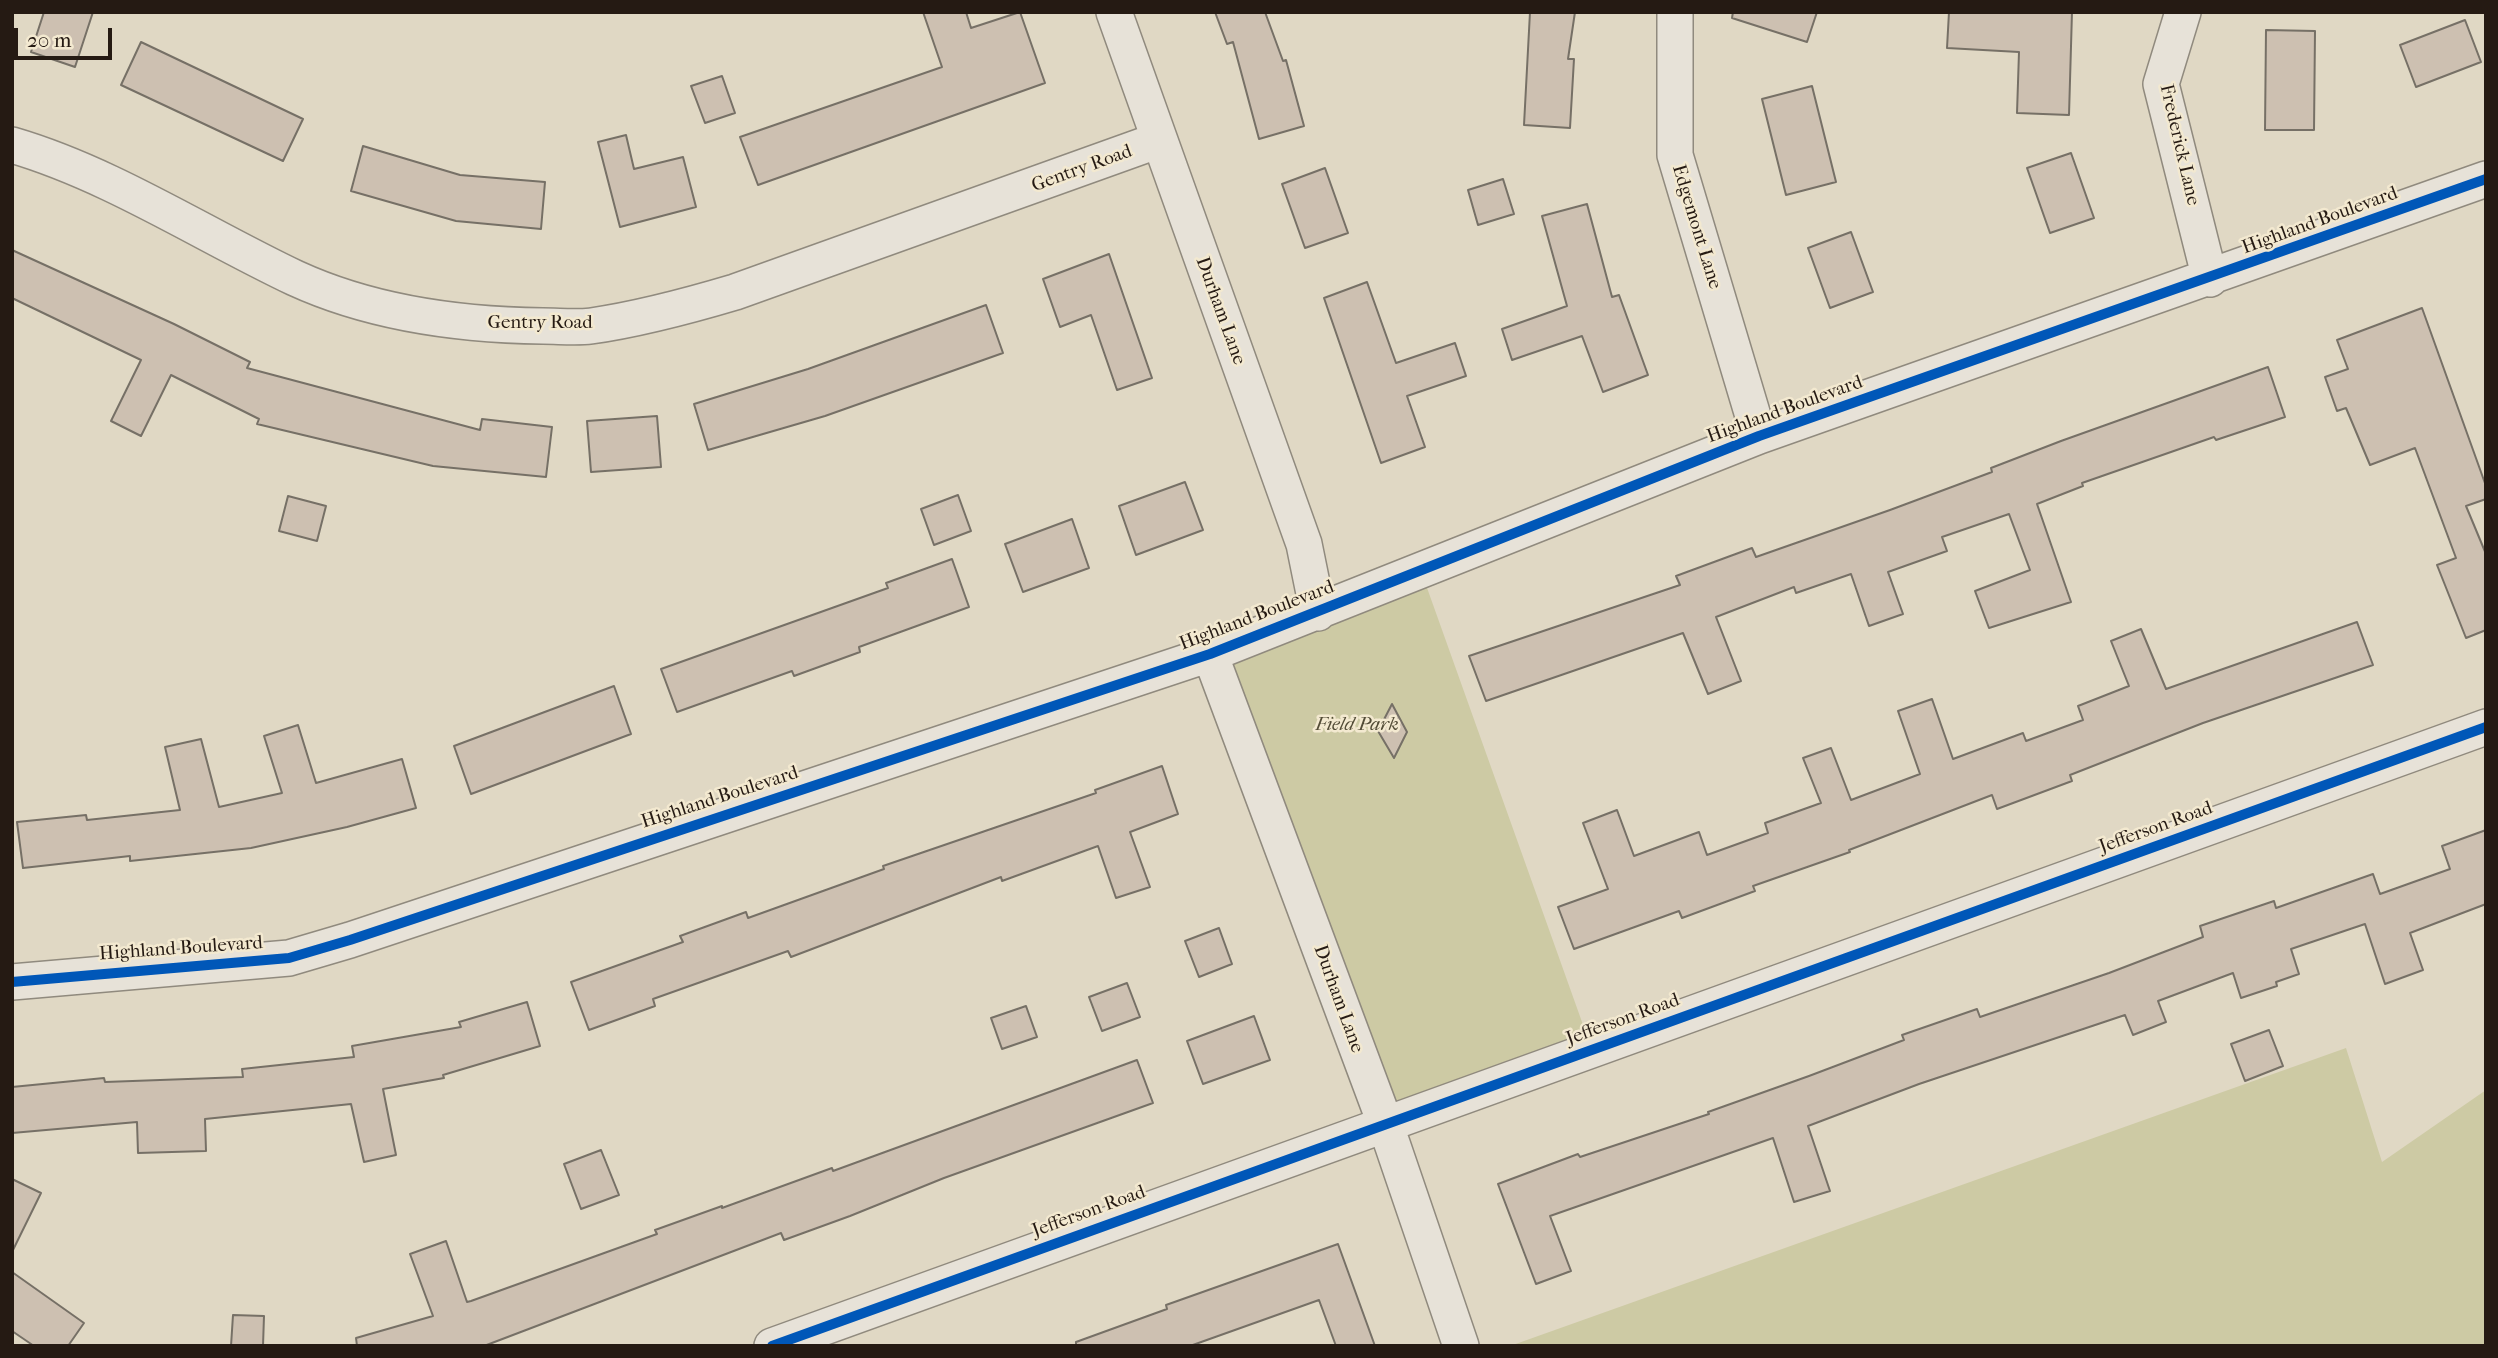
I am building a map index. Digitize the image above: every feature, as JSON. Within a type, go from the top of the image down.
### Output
[{"type":"street","name":"Durham Lane","points":[[1114,12],[1304,544],[1318,613]]},
{"type":"street","name":"Edgemont Lane","points":[[1675,12],[1675,155],[1759,436]]},
{"type":"street","name":"Frederick Lane","points":[[2183,12],[2161,83],[2210,279]]},
{"type":"street","name":"Gentry Road","points":[[12,145],[86,172],[298,279],[367,303],[437,319],[476,323],[589,326],[665,312],[735,292],[1159,141]]},
{"type":"street","name":"Highland Boulevard","points":[[12,982],[289,958],[1210,654],[1759,436],[2485,183]]},
{"type":"street","name":"Durham Lane","points":[[1210,654],[1385,1123],[1461,1346]]},
{"type":"street","name":"Jefferson Road","points":[[772,1346],[2486,727]]},
{"type":"green space","name":"Field Park","points":[[1421,571],[1592,1050],[1385,1123],[1210,654]]},
{"type":"green space","points":[[2346,1048],[2382,1162],[2486,1090],[2486,1346],[1510,1346]]},
{"type":"building","points":[[44,12],[93,12],[75,67],[31,52]]},
{"type":"building","points":[[923,12],[966,12],[971,28],[1020,12],[1045,83],[758,185],[740,137],[942,67]]},
{"type":"building","points":[[1215,12],[1265,12],[1283,61],[1286,60],[1304,126],[1259,139],[1233,42],[1227,44]]},
{"type":"building","points":[[1530,12],[1575,12],[1568,59],[1574,59],[1570,128],[1524,125]]},
{"type":"building","points":[[1733,12],[1817,12],[1807,42],[1732,18]]},
{"type":"building","points":[[1949,12],[2072,12],[2069,115],[2017,113],[2019,52],[1947,48]]},
{"type":"building","points":[[2465,20],[2481,62],[2416,87],[2400,45]]},
{"type":"building","points":[[2266,30],[2315,31],[2314,130],[2265,130]]},
{"type":"building","points":[[141,42],[303,119],[283,161],[121,85]]},
{"type":"building","points":[[722,76],[735,113],[705,123],[691,86]]},
{"type":"building","points":[[1812,86],[1836,182],[1786,195],[1762,99]]},
{"type":"building","points":[[626,135],[634,169],[683,157],[696,207],[620,227],[598,142]]},
{"type":"building","points":[[363,146],[460,175],[545,182],[541,229],[456,221],[351,191]]},
{"type":"building","points":[[2071,153],[2094,218],[2050,233],[2027,168]]},
{"type":"building","points":[[1325,168],[1348,233],[1305,248],[1282,184]]},
{"type":"building","points":[[1503,179],[1514,214],[1478,225],[1468,190]]},
{"type":"building","points":[[1587,204],[1612,297],[1619,295],[1648,375],[1603,392],[1582,336],[1512,360],[1502,329],[1567,306],[1542,216]]},
{"type":"building","points":[[1851,232],[1873,292],[1830,308],[1808,248]]},
{"type":"building","points":[[12,250],[250,362],[247,368],[480,430],[482,419],[552,427],[546,477],[433,466],[257,424],[259,419],[171,375],[141,436],[111,421],[141,360],[12,298]]},
{"type":"building","points":[[1109,254],[1152,378],[1117,390],[1091,315],[1060,327],[1043,279]]},
{"type":"building","points":[[1367,282],[1396,363],[1455,343],[1466,376],[1407,396],[1425,447],[1381,463],[1324,298]]},
{"type":"building","points":[[986,305],[1003,353],[825,416],[708,450],[694,404],[808,369]]},
{"type":"building","points":[[2422,308],[2486,486],[2486,499],[2466,506],[2486,554],[2486,630],[2466,638],[2437,565],[2456,558],[2415,448],[2370,465],[2346,408],[2337,411],[2325,377],[2348,369],[2337,340]]},
{"type":"building","points":[[2268,367],[2285,417],[2216,440],[2214,437],[2082,483],[2083,486],[2037,504],[2071,602],[1989,628],[1975,591],[2030,570],[2009,514],[1942,537],[1947,551],[1888,572],[1903,614],[1869,626],[1851,574],[1796,593],[1794,587],[1716,617],[1741,681],[1708,694],[1683,633],[1486,701],[1469,656],[1680,585],[1676,576],[1752,548],[1756,557],[1890,510],[1992,472],[1991,468],[2061,441]]},
{"type":"building","points":[[657,416],[661,467],[591,472],[587,421]]},
{"type":"building","points":[[1185,482],[1203,530],[1136,555],[1119,506]]},
{"type":"building","points":[[958,495],[971,531],[934,545],[921,509]]},
{"type":"building","points":[[288,496],[326,506],[317,541],[279,531]]},
{"type":"building","points":[[1072,519],[1089,568],[1023,592],[1005,544]]},
{"type":"building","points":[[952,559],[969,607],[859,647],[860,652],[794,676],[792,671],[677,712],[661,669],[888,588],[886,583]]},
{"type":"building","points":[[2357,622],[2373,665],[2203,723],[2070,775],[2072,781],[1997,809],[1992,795],[1849,850],[1850,852],[1753,886],[1755,891],[1682,918],[1679,911],[1574,949],[1558,907],[1608,889],[1583,823],[1617,810],[1634,856],[1699,832],[1707,855],[1768,833],[1765,823],[1821,803],[1803,758],[1831,748],[1851,800],[1920,774],[1898,711],[1932,699],[1953,759],[2023,733],[2026,741],[2083,720],[2078,706],[2129,686],[2111,641],[2141,629],[2166,689]]},
{"type":"building","points":[[614,686],[631,734],[471,794],[454,746]]},
{"type":"building","points":[[1392,704],[1407,732],[1394,758],[1378,731]]},
{"type":"building","points":[[298,725],[316,783],[402,759],[416,808],[347,827],[251,848],[130,861],[130,856],[23,868],[17,822],[86,815],[87,820],[180,810],[165,747],[201,739],[219,807],[282,793],[264,736]]},
{"type":"building","points":[[1162,766],[1178,814],[1130,832],[1150,887],[1116,898],[1098,846],[1002,881],[1001,877],[791,957],[788,951],[653,999],[655,1006],[589,1030],[571,982],[683,942],[680,936],[746,912],[748,918],[884,869],[883,866],[1096,793],[1095,790]]},
{"type":"building","points":[[2486,830],[2486,904],[2410,933],[2423,970],[2385,984],[2365,924],[2291,949],[2299,974],[2276,982],[2277,986],[2241,998],[2233,973],[2158,1001],[2166,1022],[2133,1035],[2125,1015],[1919,1084],[1808,1126],[1830,1191],[1794,1202],[1773,1138],[1550,1216],[1571,1271],[1536,1284],[1498,1184],[1578,1154],[1580,1157],[1709,1114],[1708,1112],[1904,1040],[1902,1035],[1977,1009],[1980,1017],[2109,973],[2203,937],[2200,926],[2274,901],[2276,908],[2373,874],[2380,894],[2450,869],[2442,846]]},
{"type":"building","points":[[1219,928],[1232,964],[1199,977],[1185,941]]},
{"type":"building","points":[[1127,983],[1140,1017],[1102,1031],[1089,997]]},
{"type":"building","points":[[527,1002],[540,1046],[443,1075],[444,1078],[383,1089],[396,1155],[364,1162],[351,1104],[205,1119],[206,1151],[138,1153],[137,1122],[12,1133],[12,1087],[104,1078],[105,1082],[243,1077],[242,1069],[354,1057],[352,1046],[461,1027],[459,1022]]},
{"type":"building","points":[[1026,1006],[1037,1037],[1002,1049],[991,1018]]},
{"type":"building","points":[[1254,1016],[1270,1060],[1203,1084],[1187,1041]]},
{"type":"building","points":[[2269,1030],[2283,1066],[2245,1081],[2231,1044]]},
{"type":"building","points":[[1137,1060],[1153,1103],[944,1178],[850,1216],[784,1240],[781,1233],[484,1346],[357,1346],[356,1338],[433,1316],[410,1254],[446,1241],[467,1302],[471,1301],[657,1234],[655,1230],[832,1168],[833,1171]]},
{"type":"building","points":[[601,1150],[619,1195],[581,1209],[564,1164]]},
{"type":"building","points":[[12,1179],[41,1193],[12,1252]]},
{"type":"building","points":[[1338,1244],[1375,1346],[1336,1346],[1319,1300],[1190,1346],[1076,1346],[1076,1342],[1167,1309],[1166,1305]]},
{"type":"building","points":[[12,1272],[84,1323],[68,1346],[34,1346],[12,1331]]},
{"type":"building","points":[[233,1315],[264,1316],[263,1346],[231,1346]]},
{"type":"cycle path","points":[[12,982],[289,958],[350,940],[1210,654],[1759,436],[2486,179]]},
{"type":"cycle path","points":[[772,1346],[2486,727]]}]
